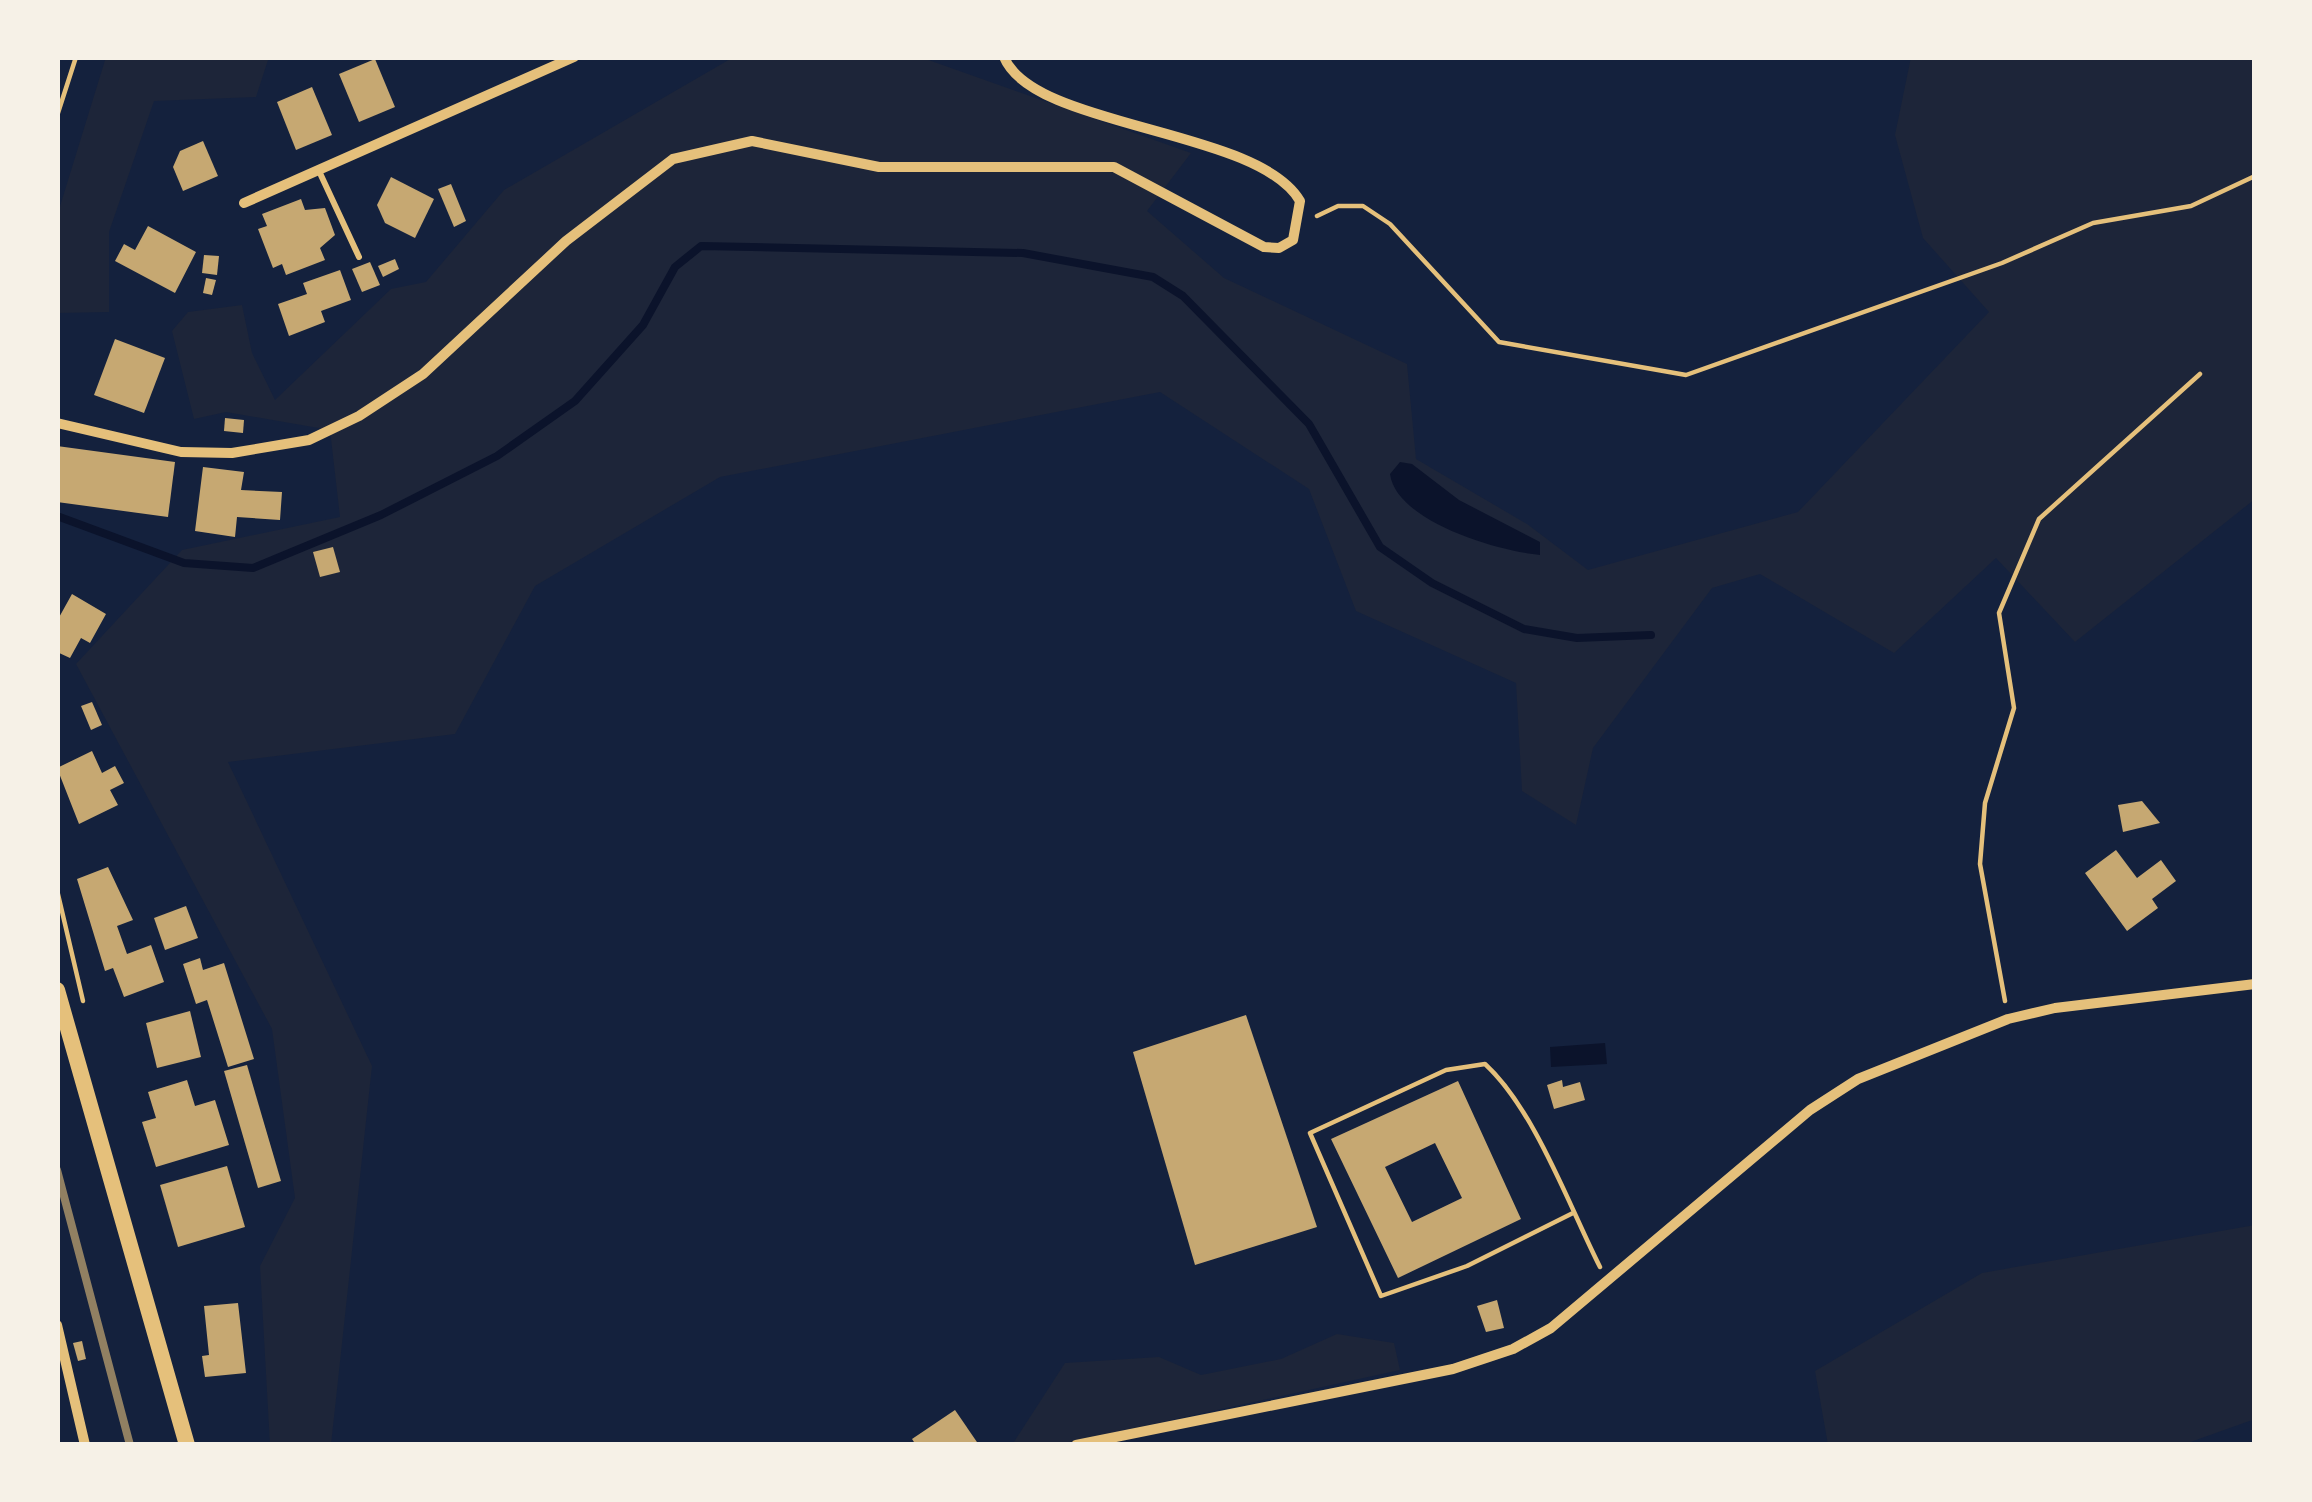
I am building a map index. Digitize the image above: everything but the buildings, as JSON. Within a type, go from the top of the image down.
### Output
[{"type":"main road","points":[[57,990],[187,1445]]},
{"type":"street","points":[[244,202],[574,57]]},
{"type":"street","points":[[57,423],[181,452],[232,453],[309,440],[359,416],[423,374],[566,241],[673,159],[752,141],[879,167],[1114,167],[1264,247],[1279,248],[1293,240],[1300,200],[1289,182],[1205,147],[1033,90],[1004,57]]},
{"type":"street","points":[[1076,1445],[1454,1369],[1513,1349],[1551,1328],[1810,1110],[1858,1079],[2008,1019],[2055,1007],[2255,984]]},
{"type":"street","points":[[57,1325],[86,1445]]},
{"type":"lane","points":[[320,171],[359,257]]},
{"type":"path","points":[[57,116],[76,57]]},
{"type":"path","points":[[1300,200],[1316,217],[1338,206],[1363,206],[1390,224],[1499,342],[1686,375],[2002,263],[2093,223],[2191,206],[2255,176]]},
{"type":"path","points":[[2008,1019],[1981,864],[1985,803],[2014,708],[1999,613],[2039,519],[2200,374]]},
{"type":"path","points":[[1573,1214],[1467,1266],[1381,1297],[1310,1133],[1446,1070],[1485,1064],[1507,1084],[1573,1214],[1608,1283]]},
{"type":"shaded area","points":[[106,57],[269,57],[256,97],[154,101],[109,232],[109,312],[57,313],[57,216]]},
{"type":"shaded area","points":[[920,57],[1191,153],[1147,211],[1224,278],[1407,364],[1416,459],[1527,524],[1588,570],[1798,512],[1989,312],[1923,238],[1895,135],[1911,57],[2255,57],[2255,499],[2075,642],[1996,558],[1894,653],[1760,574],[1712,588],[1593,748],[1576,825],[1522,791],[1516,683],[1356,611],[1309,489],[1160,392],[720,477],[535,586],[455,734],[228,762],[372,1066],[331,1445],[270,1445],[260,1266],[295,1198],[272,1029],[76,664],[182,550],[340,517],[330,430],[226,412],[194,419],[172,331],[188,312],[242,305],[252,353],[275,400],[391,289],[426,282],[504,190],[732,58]]},
{"type":"shaded area","points":[[1400,462],[1412,464],[1459,500],[1540,542],[1540,555],[1475,540],[1429,519],[1396,491],[1390,474]]},
{"type":"shaded area","points":[[1605,1043],[1607,1064],[1551,1067],[1550,1047]]},
{"type":"shaded area","points":[[2255,1225],[2255,1419],[2182,1445],[1828,1445],[1815,1371],[1982,1273]]},
{"type":"shaded area","points":[[1337,1334],[1394,1343],[1400,1370],[1057,1445],[1012,1445],[1065,1363],[1159,1357],[1201,1375],[1281,1359]]},
{"type":"waterway","points":[[57,516],[184,563],[253,568],[381,515],[497,456],[575,401],[643,325],[675,267],[701,246],[1023,253],[1153,277],[1183,296],[1309,424],[1380,547],[1432,583],[1524,629],[1577,638],[1651,635]]},
{"type":"railway","points":[[57,1170],[130,1445]]}]
